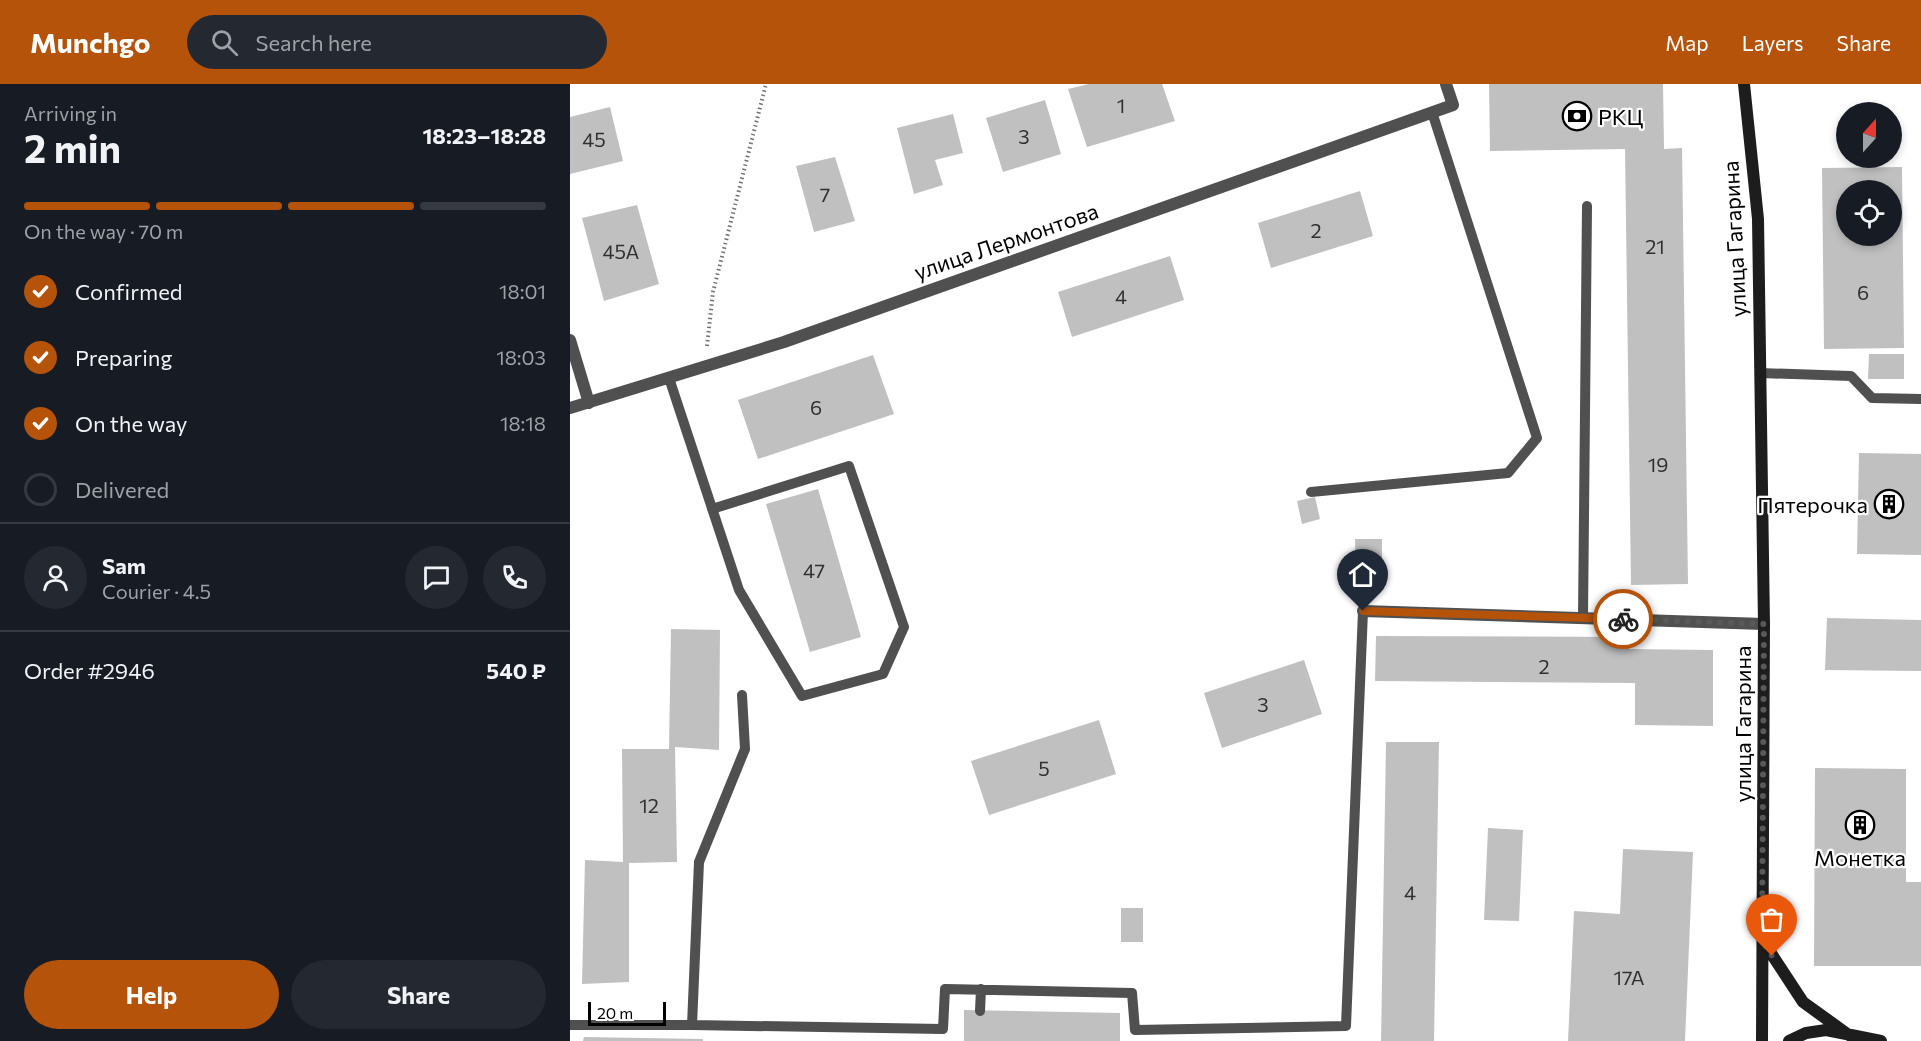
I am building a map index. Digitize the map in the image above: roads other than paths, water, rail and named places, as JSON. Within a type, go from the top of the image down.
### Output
[{"type":"main road","name":"улица Гагарина","points":[[1744,84],[1758,219],[1764,624],[1762,1041]]},
{"type":"main road","points":[[1762,940],[1803,1002],[1857,1041]]},
{"type":"main road","points":[[1789,1041],[1806,1033],[1826,1030],[1881,1041]]},
{"type":"street","name":"улица Лермонтова","points":[[570,408],[784,342],[1453,105],[1446,84]]},
{"type":"street","points":[[570,340],[589,402]]},
{"type":"street","points":[[1363,611],[1764,624]]},
{"type":"lane","points":[[1311,492],[1508,473],[1537,438],[1432,112]]},
{"type":"lane","points":[[1583,618],[1587,206]]},
{"type":"lane","points":[[1760,373],[1851,376],[1872,398],[1921,399]]},
{"type":"lane","points":[[669,378],[712,509],[739,590],[802,696],[883,674],[904,627],[849,466],[712,509]]},
{"type":"lane","points":[[570,1025],[943,1029],[945,988],[1132,993],[1135,1030],[1346,1026],[1363,611]]},
{"type":"lane","points":[[693,1025],[699,862],[746,749],[741,694]]},
{"type":"lane","points":[[980,1011],[981,989]]},
{"type":"place","name":"РКЦ","points":[[1577,116]]},
{"type":"place","name":"Пятерочка","points":[[1889,504]]},
{"type":"place","name":"Монетка","points":[[1860,825]]}]
